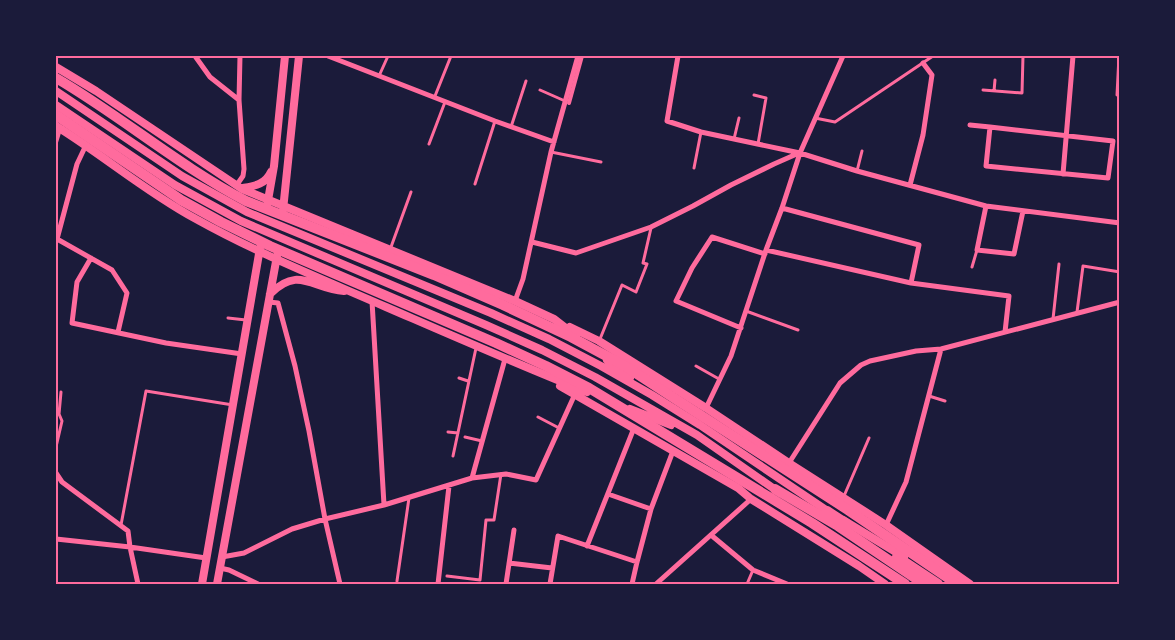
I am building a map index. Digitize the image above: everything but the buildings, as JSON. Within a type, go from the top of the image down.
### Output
[{"type":"highway","points":[[56,78],[101,106],[189,168],[238,196],[274,213],[503,304],[625,366],[848,510],[956,585]]},
{"type":"highway","points":[[56,116],[124,156],[181,200],[221,222],[270,246],[496,343],[589,388],[812,524],[904,585]]},
{"type":"highway","points":[[776,489],[837,526],[924,585]]},
{"type":"highway","points":[[827,511],[938,585]]},
{"type":"main road","points":[[202,585],[260,251],[273,166],[285,56]]},
{"type":"main road","points":[[217,585],[270,298],[283,207],[299,56]]},
{"type":"main road","points":[[56,67],[96,91],[239,187],[515,301],[599,341],[886,525],[970,585]]},
{"type":"main road","points":[[56,91],[182,176],[247,212],[431,287],[549,339],[652,395],[700,424],[827,511],[920,567],[956,585]]},
{"type":"main road","points":[[56,105],[124,156],[241,221],[542,350],[596,377],[697,435],[776,489],[832,534],[904,585]]},
{"type":"main road","points":[[58,127],[195,219],[276,259],[528,369],[697,435]]},
{"type":"main road","points":[[167,202],[191,210],[205,206],[212,198],[214,179],[194,157]]},
{"type":"main road","points":[[239,187],[263,183],[273,166]]},
{"type":"main road","points":[[330,283],[311,259],[308,245],[315,233],[326,228],[339,229]]},
{"type":"main road","points":[[270,298],[278,287],[290,280],[302,279],[331,290],[350,292]]},
{"type":"main road","points":[[554,319],[652,395]]},
{"type":"main road","points":[[528,369],[738,488],[885,585]]},
{"type":"street","points":[[195,56],[210,77],[239,100]]},
{"type":"street","points":[[239,187],[244,170],[239,100],[240,56]]},
{"type":"street","points":[[328,56],[554,142]]},
{"type":"street","points":[[515,301],[532,242],[551,152],[580,56]]},
{"type":"street","points":[[678,56],[667,122],[701,132],[800,153],[986,206],[1119,223]]},
{"type":"street","points":[[706,408],[731,356],[800,153],[842,56]]},
{"type":"street","points":[[1063,174],[1073,56]]},
{"type":"street","points":[[910,185],[923,135],[932,75],[923,63]]},
{"type":"street","points":[[970,125],[990,127],[1067,135],[1113,141],[1108,178],[986,166],[990,127]]},
{"type":"street","points":[[86,145],[77,164],[57,239],[112,270],[127,293],[118,332]]},
{"type":"street","points":[[532,242],[576,253],[651,227],[731,184],[800,153]]},
{"type":"street","points":[[986,206],[976,250],[1014,254],[1023,211]]},
{"type":"street","points":[[782,208],[919,245],[911,283]]},
{"type":"street","points":[[741,328],[676,301],[692,268],[712,237],[766,252],[911,283],[1009,296],[1005,332]]},
{"type":"street","points":[[91,258],[76,282],[72,323],[166,343],[242,354]]},
{"type":"street","points":[[270,298],[278,303],[295,366],[340,585]]},
{"type":"street","points":[[372,301],[384,505]]},
{"type":"street","points":[[789,463],[840,383],[861,365],[916,351],[941,349],[1119,302]]},
{"type":"street","points":[[886,525],[906,482],[941,349]]},
{"type":"street","points":[[472,478],[505,359]]},
{"type":"street","points":[[222,557],[244,553],[292,529],[409,498],[472,478],[506,474],[536,480],[575,394]]},
{"type":"street","points":[[587,546],[634,428]]},
{"type":"street","points":[[632,585],[651,509],[673,452]]},
{"type":"street","points":[[56,473],[62,482],[128,531],[138,585]]},
{"type":"street","points":[[438,585],[449,486]]},
{"type":"street","points":[[608,494],[651,509]]},
{"type":"street","points":[[656,585],[752,499]]},
{"type":"street","points":[[506,585],[513,530]]},
{"type":"street","points":[[711,535],[753,570],[783,584]]},
{"type":"street","points":[[549,585],[558,536],[637,562]]},
{"type":"street","points":[[56,539],[207,558]]},
{"type":"street","points":[[509,562],[552,568]]},
{"type":"street","points":[[220,568],[229,570],[258,585]]},
{"type":"lane","points":[[379,76],[388,56]]},
{"type":"lane","points":[[434,98],[451,56]]},
{"type":"lane","points":[[815,118],[835,123],[933,56]]},
{"type":"lane","points":[[983,90],[1022,93],[1023,56]]},
{"type":"lane","points":[[1119,56],[1117,95],[1119,95]]},
{"type":"lane","points":[[994,91],[995,80]]},
{"type":"lane","points":[[512,127],[525,81]]},
{"type":"lane","points":[[540,90],[567,102]]},
{"type":"lane","points":[[754,95],[766,98],[758,144]]},
{"type":"lane","points":[[429,144],[445,102]]},
{"type":"lane","points":[[734,139],[739,118]]},
{"type":"lane","points":[[475,183],[495,121]]},
{"type":"lane","points":[[56,144],[58,127]]},
{"type":"lane","points":[[694,168],[701,132]]},
{"type":"lane","points":[[857,171],[861,151]]},
{"type":"lane","points":[[551,152],[601,162]]},
{"type":"lane","points":[[390,250],[411,192]]},
{"type":"lane","points":[[599,341],[622,285],[636,292],[647,264],[643,263],[651,227]]},
{"type":"lane","points":[[972,267],[976,250]]},
{"type":"lane","points":[[1053,320],[1059,264]]},
{"type":"lane","points":[[1077,314],[1083,266],[1119,272]]},
{"type":"lane","points":[[746,312],[798,330]]},
{"type":"lane","points":[[228,318],[248,321]]},
{"type":"lane","points":[[453,456],[476,346]]},
{"type":"lane","points":[[696,366],[721,380]]},
{"type":"lane","points":[[459,378],[469,382]]},
{"type":"lane","points":[[56,447],[62,421],[59,414],[61,392]]},
{"type":"lane","points":[[121,525],[146,392],[234,405]]},
{"type":"lane","points":[[929,396],[945,401]]},
{"type":"lane","points":[[538,417],[559,428]]},
{"type":"lane","points":[[448,432],[459,433]]},
{"type":"lane","points":[[465,437],[482,441]]},
{"type":"lane","points":[[843,497],[869,438]]},
{"type":"lane","points":[[447,576],[480,580],[486,520],[494,520],[501,474]]},
{"type":"lane","points":[[397,581],[409,498]]},
{"type":"lane","points":[[747,585],[753,570]]}]
